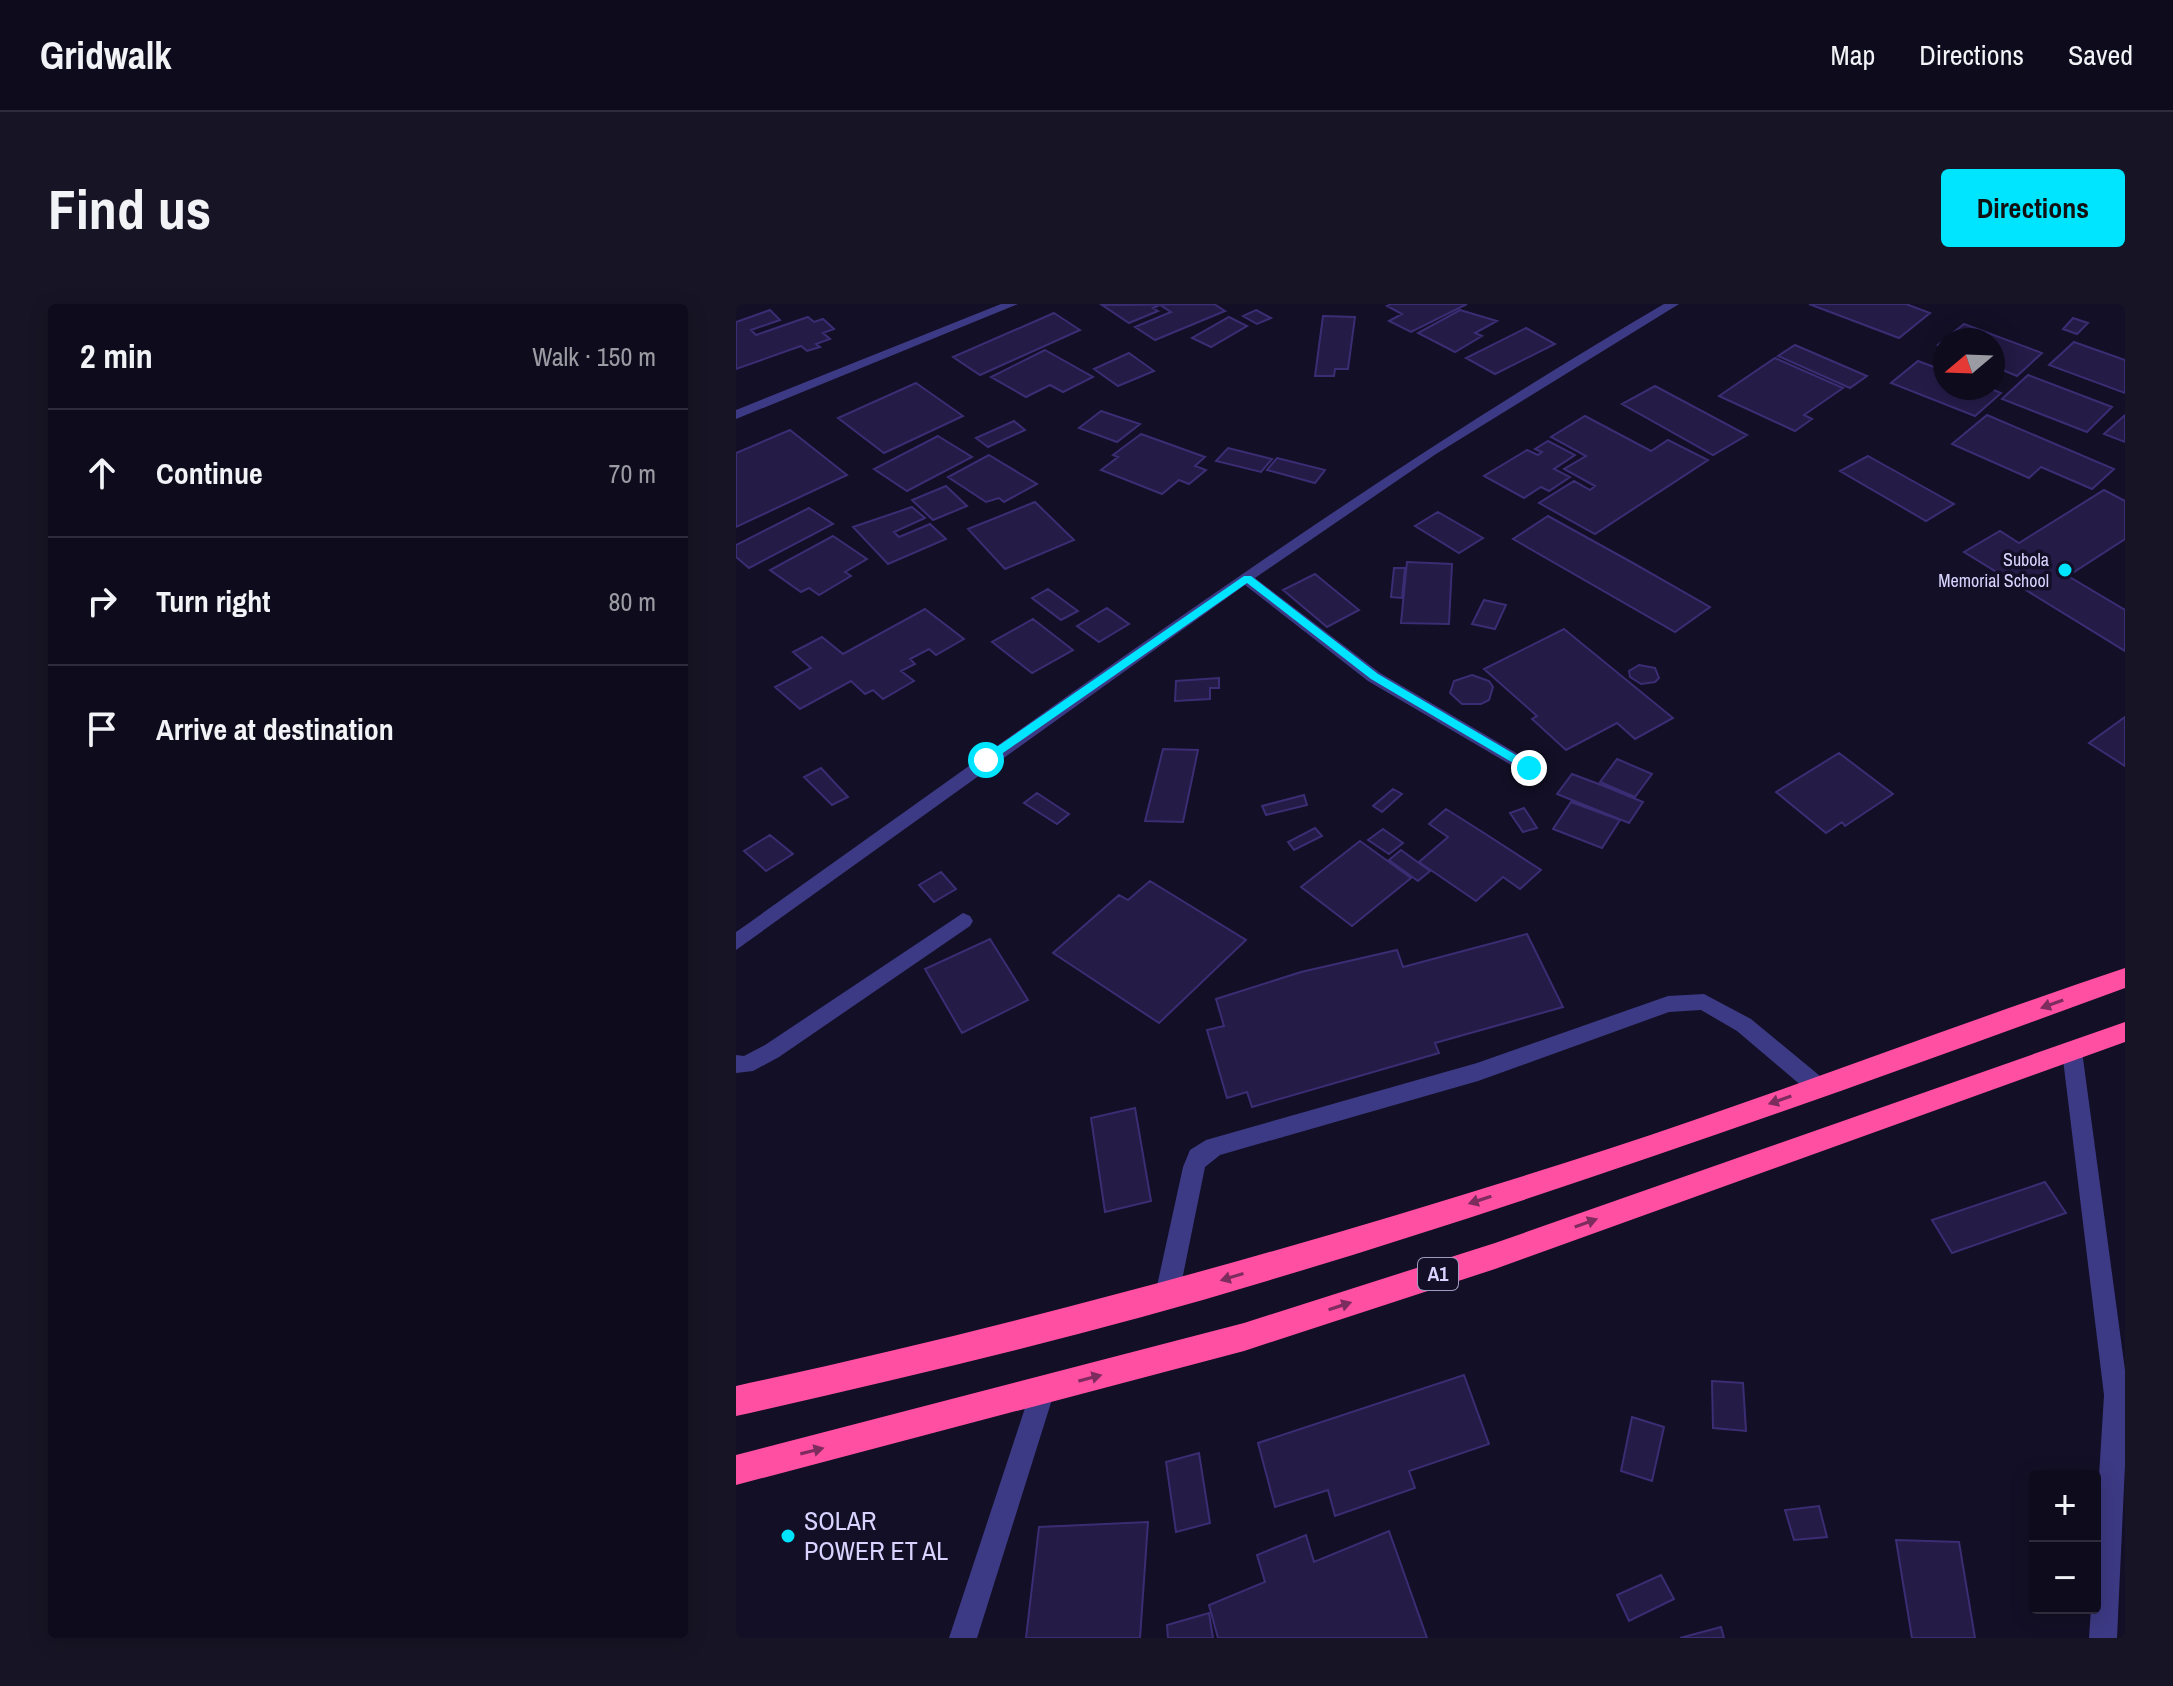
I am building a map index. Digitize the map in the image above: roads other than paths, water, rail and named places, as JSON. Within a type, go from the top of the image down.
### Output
[{"type":"highway","points":[[736,1401],[853,1377],[1167,1295],[1480,1201],[1818,1087],[2125,978]]},
{"type":"highway","name":"A1","points":[[736,1470],[1244,1337],[1495,1256],[2125,1032]]},
{"type":"street","points":[[736,415],[1012,304]]},
{"type":"street","points":[[736,942],[986,760],[1409,467],[1568,363],[1673,304]]},
{"type":"street","points":[[1247,579],[1374,677],[1529,768]]},
{"type":"street","points":[[736,1064],[746,1065],[772,1051],[963,921]]},
{"type":"street","points":[[1167,1295],[1194,1167],[1198,1157],[1214,1147],[1478,1072],[1668,1004],[1704,1002],[1744,1025],[1818,1087]]},
{"type":"street","points":[[2072,1051],[2116,1395],[2103,1638]]},
{"type":"street","points":[[963,1638],[1043,1390]]},
{"type":"place","name":"Subola Memorial School","points":[[2065,570]]},
{"type":"place","name":"SOLAR POWER ET AL","points":[[788,1536]]}]
